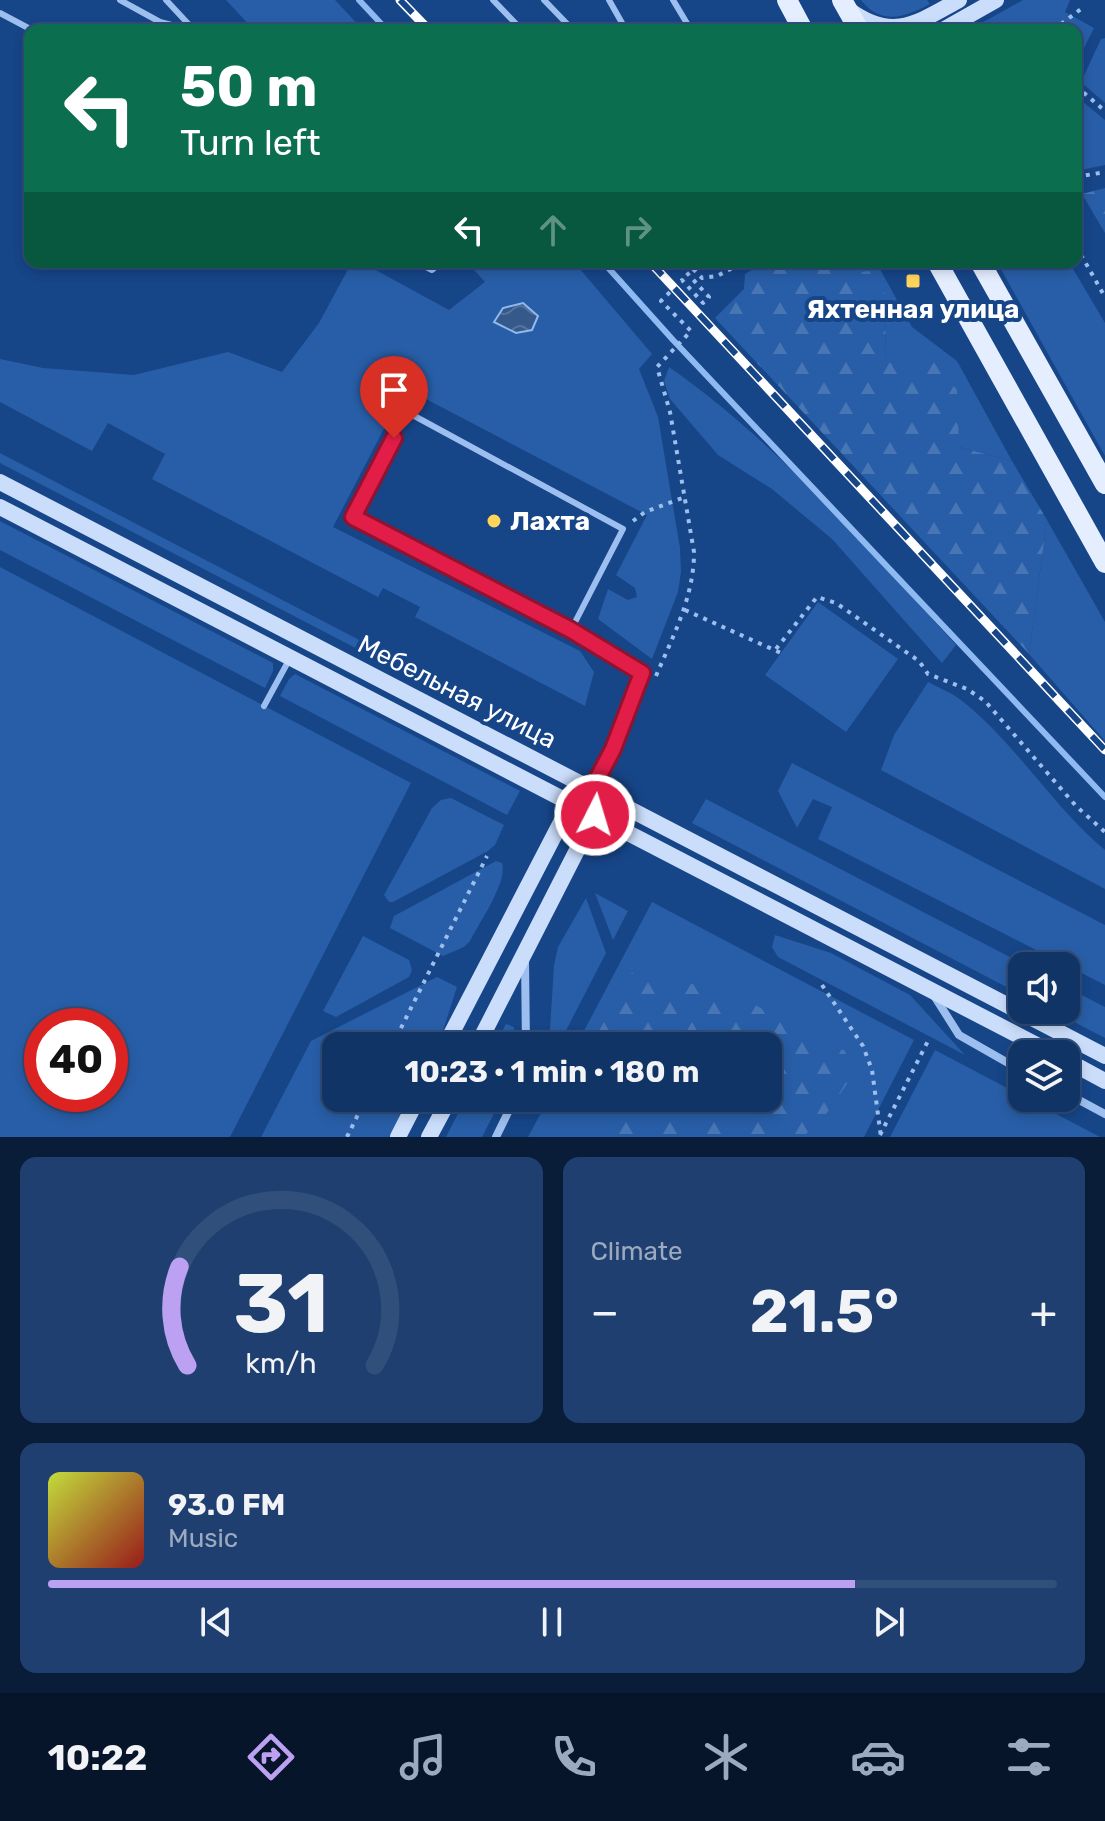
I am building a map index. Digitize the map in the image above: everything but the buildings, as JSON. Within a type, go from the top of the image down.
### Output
[{"type":"main road","points":[[787,0],[800,24]]},
{"type":"main road","points":[[845,4],[856,24]]},
{"type":"main road","points":[[940,268],[1105,563]]},
{"type":"main road","points":[[983,268],[1105,484]]},
{"type":"street","points":[[911,24],[959,0]]},
{"type":"street","points":[[954,24],[996,0]]},
{"type":"street","points":[[845,4],[871,24]]},
{"type":"street","name":"Мебельная улица","points":[[0,482],[1105,1056]]},
{"type":"street","name":"Мебельная улица","points":[[0,507],[595,815]]},
{"type":"street","points":[[452,1032],[571,803],[592,789],[595,815],[484,1032]]},
{"type":"street","points":[[595,815],[1027,1040]]},
{"type":"street","points":[[525,953],[526,1032]]},
{"type":"street","points":[[931,990],[959,1035],[1008,1063]]},
{"type":"street","points":[[1080,1068],[1105,1081]]},
{"type":"street","points":[[1080,1101],[1105,1114]]},
{"type":"street","points":[[398,1137],[411,1112]]},
{"type":"street","points":[[429,1137],[442,1112]]},
{"type":"street","points":[[496,1137],[508,1112]]},
{"type":"lane","points":[[120,0],[168,24]]},
{"type":"lane","points":[[166,0],[188,24]]},
{"type":"lane","points":[[493,0],[516,24]]},
{"type":"lane","points":[[544,0],[567,24]]},
{"type":"lane","points":[[609,0],[623,24]]},
{"type":"lane","points":[[673,0],[687,24]]},
{"type":"lane","points":[[0,13],[24,26]]},
{"type":"lane","points":[[571,630],[623,529],[407,412],[353,517],[571,630],[642,673],[613,749],[592,789]]},
{"type":"lane","points":[[264,706],[290,657]]},
{"type":"path","points":[[1061,24],[1081,9]]},
{"type":"path","points":[[1082,91],[1105,111]]},
{"type":"path","points":[[1082,176],[1105,172]]},
{"type":"path","points":[[1082,257],[1105,297]]},
{"type":"path","points":[[653,682],[684,610],[694,571],[694,552],[670,412],[657,367],[691,331],[661,301],[682,280],[703,303],[709,297],[683,268]]},
{"type":"path","points":[[692,268],[702,278]]},
{"type":"path","points":[[697,283],[702,278],[717,276],[732,268]]},
{"type":"path","points":[[623,529],[645,512],[685,497]]},
{"type":"path","points":[[776,649],[817,597],[836,603],[919,661],[928,674],[967,689],[985,701],[1076,806],[1105,832]]},
{"type":"path","points":[[684,610],[781,653]]},
{"type":"path","points":[[399,1032],[487,856]]},
{"type":"path","points":[[822,985],[863,1046],[872,1070],[879,1106],[880,1136]]},
{"type":"path","points":[[880,1136],[928,1041]]},
{"type":"path","points":[[347,1137],[359,1112]]},
{"type":"green space","points":[[226,0],[335,0],[357,24],[248,24]]},
{"type":"green space","points":[[861,0],[927,0],[930,4],[894,17],[877,13]]},
{"type":"green space","points":[[1023,0],[1070,0],[1065,12],[1094,28],[1082,52],[1082,24],[980,24]]},
{"type":"green space","points":[[1105,38],[1105,103],[1082,83],[1101,39]]},
{"type":"green space","points":[[1082,102],[1105,120],[1105,165],[1082,170]]},
{"type":"green space","points":[[1105,188],[1105,233],[1082,194]]},
{"type":"green space","points":[[349,268],[372,268],[449,310],[485,282],[472,268],[579,268],[652,354],[639,369],[658,417],[680,548],[681,572],[678,592],[652,659],[598,619],[608,589],[628,600],[637,597],[635,588],[616,575],[647,515],[405,388],[333,527],[580,651],[594,672],[585,706],[415,617],[420,607],[383,588],[378,597],[152,479],[165,454],[108,423],[92,451],[0,402],[0,359],[43,368],[134,375],[228,352],[282,372],[319,323]]},
{"type":"green space","points":[[755,268],[846,268],[846,274],[869,271],[885,294],[886,364],[926,353],[957,390],[959,447],[1012,461],[1047,520],[1029,654],[715,318],[744,289],[745,274]]},
{"type":"green space","points":[[846,268],[879,268],[912,327],[957,361],[1012,461],[959,447],[886,364],[885,294],[845,274]]},
{"type":"green space","points":[[1000,268],[1073,268],[1105,323],[1105,456]]},
{"type":"green space","points":[[669,367],[709,397],[784,463],[889,571],[956,645],[942,663],[832,539],[772,489],[718,455],[670,399],[664,381]]},
{"type":"green space","points":[[0,453],[394,658],[390,666],[0,463]]},
{"type":"green space","points":[[1047,520],[1105,622],[1105,741],[1029,654]]},
{"type":"green space","points":[[0,521],[273,663],[273,671],[265,688],[0,550]]},
{"type":"green space","points":[[0,567],[411,783],[230,1137],[0,1137]]},
{"type":"green space","points":[[818,602],[898,659],[846,732],[765,675]]},
{"type":"green space","points":[[295,674],[520,791],[507,815],[280,696]]},
{"type":"green space","points":[[928,682],[957,697],[981,717],[1068,814],[1105,850],[1105,889],[881,770],[894,735]]},
{"type":"green space","points":[[792,763],[1105,925],[1105,985],[1080,972],[1080,952],[1040,952],[818,839],[832,807],[813,799],[797,828],[778,791]]},
{"type":"green space","points":[[451,798],[504,825],[495,845],[389,902],[384,895],[432,808],[441,800]]},
{"type":"green space","points":[[706,799],[1008,956],[1008,988],[692,823]]},
{"type":"green space","points":[[496,861],[502,863],[501,881],[486,913],[464,947],[443,956],[390,928],[394,916]]},
{"type":"green space","points":[[595,893],[628,911],[613,940]]},
{"type":"green space","points":[[586,898],[606,953],[565,1032],[550,1032],[554,965],[558,947]]},
{"type":"green space","points":[[652,902],[914,1040],[864,1137],[528,1137],[541,1112],[782,1112],[782,1032],[583,1032]]},
{"type":"green space","points":[[775,935],[831,953],[910,995],[965,1055],[778,957],[772,947]]},
{"type":"green space","points":[[363,936],[409,960],[412,970],[409,977],[336,1017],[323,1011]]},
{"type":"green space","points":[[638,962],[676,982],[747,1001],[845,1051],[853,1075],[826,1114],[803,1137],[609,1137],[594,1112],[782,1112],[782,1032],[599,1032]]},
{"type":"green space","points":[[437,977],[457,987],[443,1032],[329,1032]]},
{"type":"green space","points":[[1080,994],[1105,1007],[1105,1038],[1078,1024]]},
{"type":"green space","points":[[506,1024],[514,1027],[514,1032],[502,1032]]},
{"type":"green space","points":[[322,1035],[322,1112],[403,1112],[390,1137],[261,1137],[311,1041]]},
{"type":"green space","points":[[935,1050],[1008,1088],[1008,1112],[1053,1112],[1100,1137],[890,1137]]},
{"type":"green space","points":[[459,1112],[495,1112],[482,1137],[446,1137]]},
{"type":"water","points":[[523,303],[538,316],[532,330],[516,333],[494,322],[503,308]]},
{"type":"waterway","points":[[359,0],[381,24]]},
{"type":"waterway","points":[[608,268],[1105,797]]},
{"type":"railway","points":[[400,0],[423,24]]},
{"type":"railway","points":[[656,268],[1105,750]]},
{"type":"place","name":"Яхтенная улица","points":[[913,281]]},
{"type":"place","name":"Лахта","points":[[494,521]]},
{"type":"route","points":[[394,438],[353,517],[571,630],[642,673],[613,749],[592,789],[595,815]]}]
